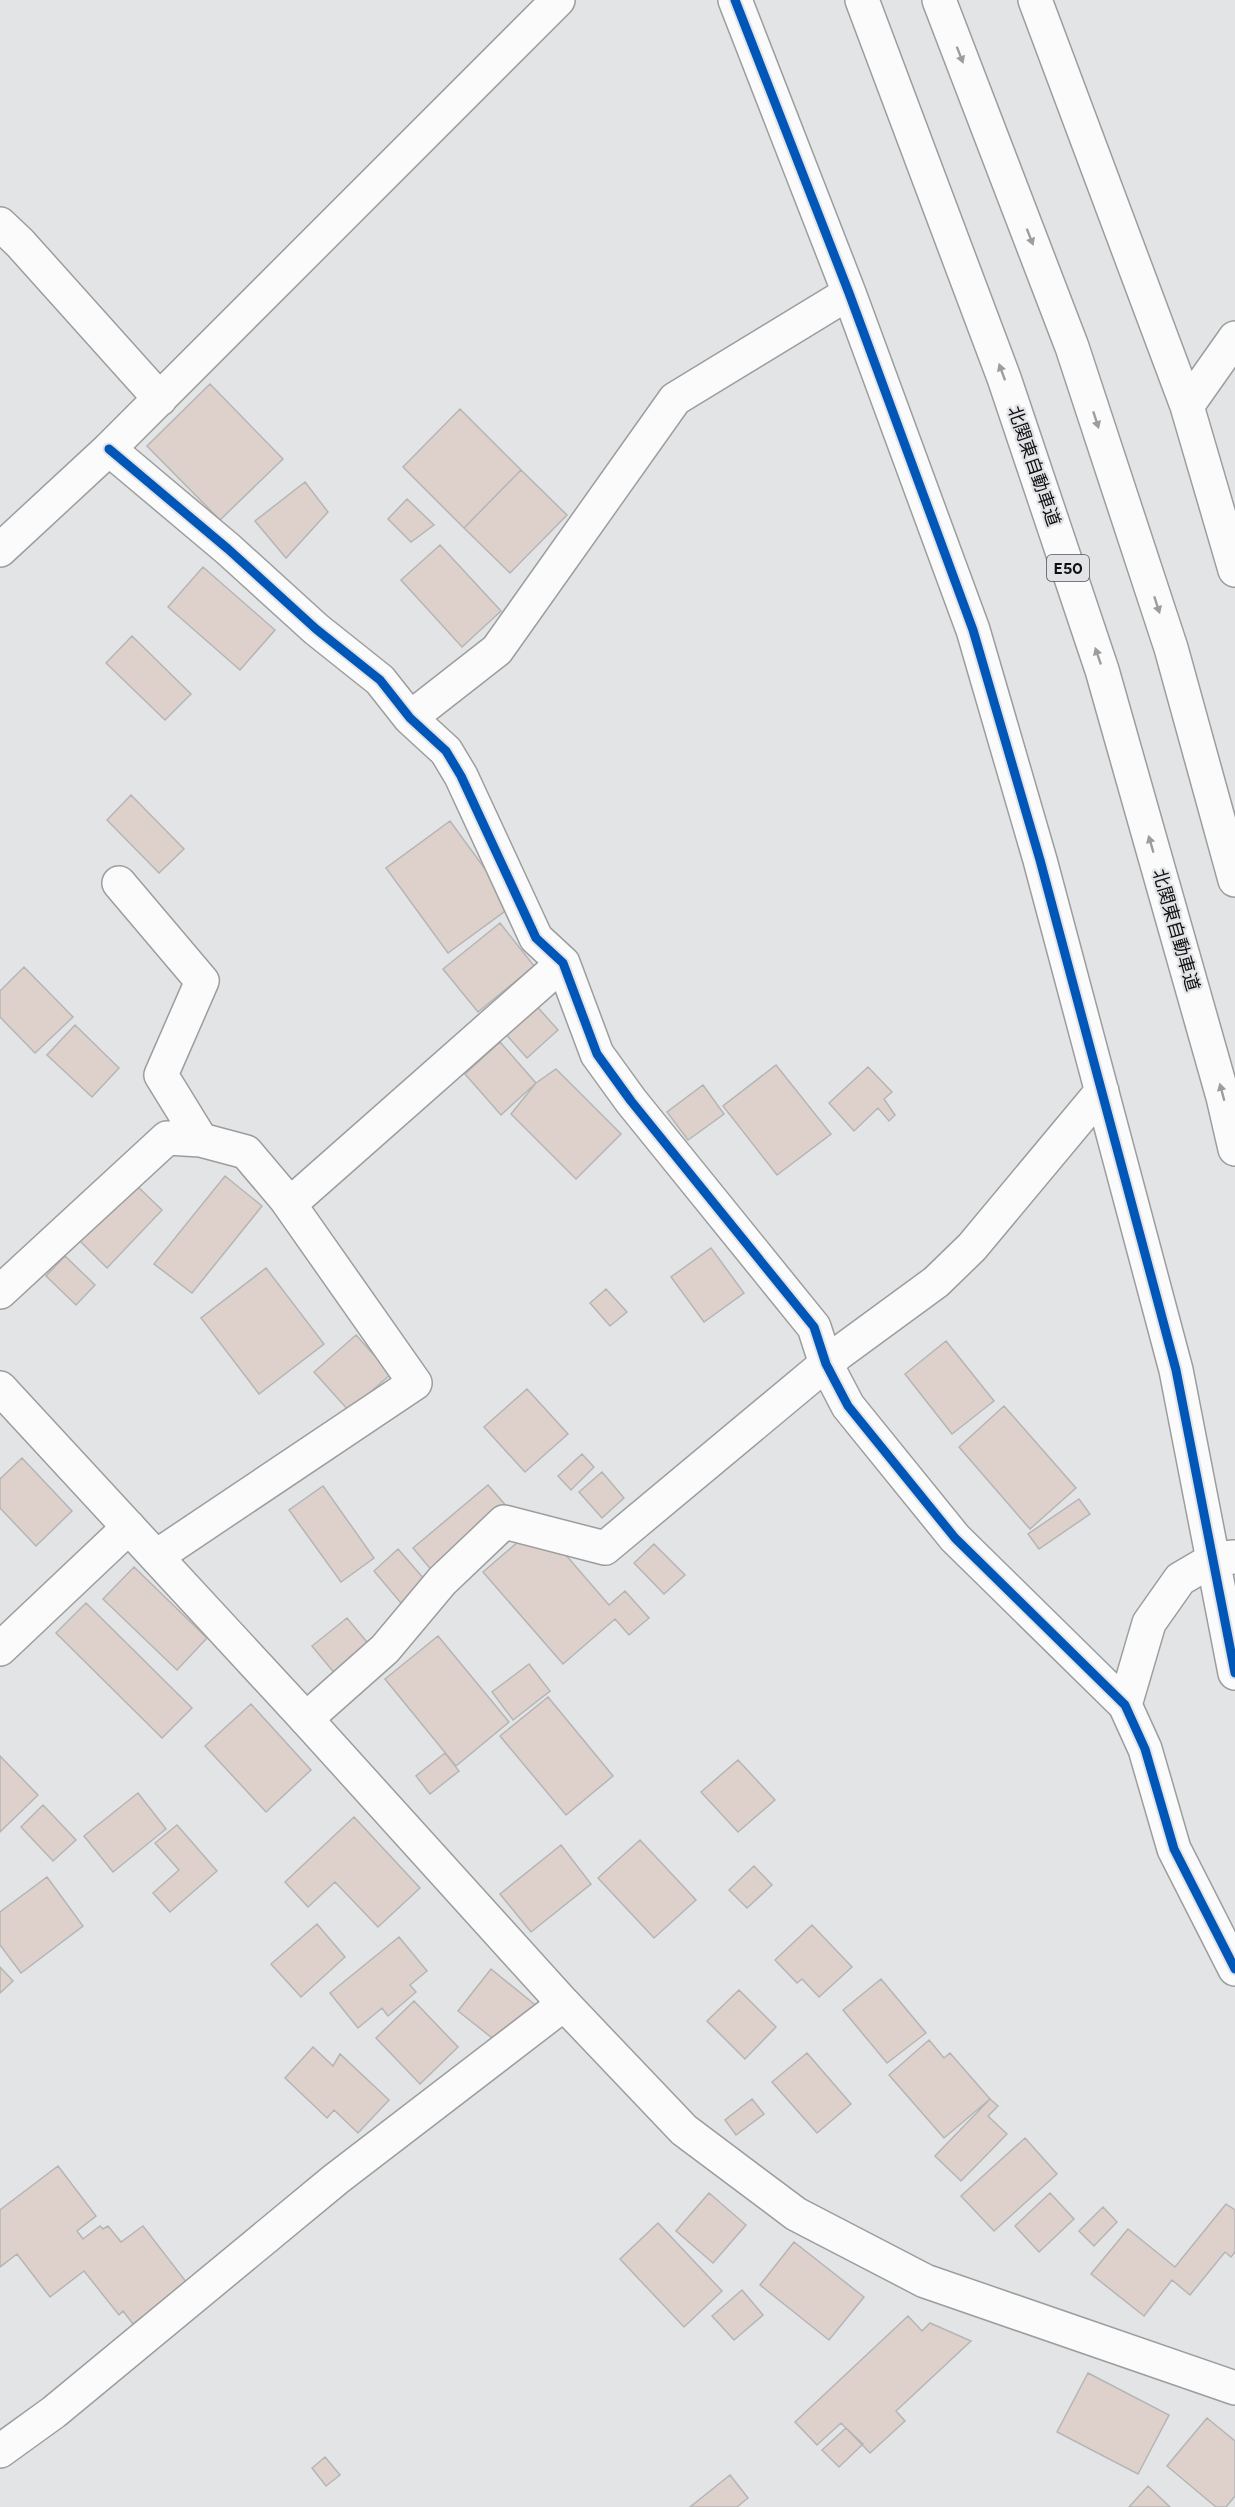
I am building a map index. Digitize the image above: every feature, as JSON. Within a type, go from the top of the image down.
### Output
[{"type":"main road","points":[[0,550],[160,399],[558,0]]},
{"type":"main road","points":[[735,0],[849,293],[973,630],[1040,860],[1225,1558],[1235,1673]]},
{"type":"main road","name":"北関東自動車道","points":[[862,0],[1004,378],[1102,670],[1223,1097],[1235,1149]]},
{"type":"main road","points":[[939,0],[1075,358],[1171,648],[1235,880]]},
{"type":"main road","points":[[1035,0],[1187,406],[1235,570]]},
{"type":"main road","points":[[0,224],[20,243],[160,399]]},
{"type":"main road","points":[[410,718],[497,650],[675,399],[849,293]]},
{"type":"main road","points":[[1187,406],[1235,339]]},
{"type":"main road","points":[[109,449],[228,549],[316,629],[380,680],[410,718],[446,751],[461,776],[536,938],[563,963],[597,1054],[631,1101],[814,1327],[825,1364],[848,1406],[955,1538],[1125,1705],[1145,1749],[1174,1849],[1235,1970]]},
{"type":"main road","points":[[119,884],[202,981],[161,1075],[201,1140]]},
{"type":"main road","points":[[0,1292],[167,1138],[201,1140],[246,1152],[290,1204],[563,963]]},
{"type":"main road","points":[[306,1719],[385,1649],[442,1581],[504,1522],[605,1548],[825,1364],[936,1282],[972,1247],[1102,1091]]},
{"type":"main road","points":[[157,1556],[415,1383],[285,1198]]},
{"type":"main road","points":[[0,1388],[157,1556],[564,2004],[684,2130],[796,2214],[925,2281],[1235,2388]]},
{"type":"main road","points":[[0,1648],[129,1527]]},
{"type":"main road","points":[[1125,1705],[1149,1623],[1180,1579],[1225,1558]]},
{"type":"main road","points":[[0,2451],[54,2412],[336,2179],[564,2004]]},
{"type":"building","points":[[210,384],[283,459],[220,520],[147,446]]},
{"type":"building","points":[[460,409],[521,470],[464,528],[403,467]]},
{"type":"building","points":[[521,470],[567,515],[510,573],[464,528]]},
{"type":"building","points":[[305,482],[328,512],[286,558],[255,521]]},
{"type":"building","points":[[407,499],[434,525],[411,542],[388,519]]},
{"type":"building","points":[[440,545],[501,611],[462,647],[401,580]]},
{"type":"building","points":[[203,567],[275,630],[240,670],[168,607]]},
{"type":"building","points":[[132,636],[191,694],[165,720],[106,663]]},
{"type":"building","points":[[131,795],[184,849],[159,873],[107,820]]},
{"type":"building","points":[[450,821],[512,906],[448,953],[386,868]]},
{"type":"building","points":[[500,923],[534,966],[478,1012],[443,969]]},
{"type":"building","points":[[24,967],[73,1017],[35,1053],[0,1017],[0,991]]},
{"type":"building","points":[[533,1002],[558,1030],[527,1058],[502,1030]]},
{"type":"building","points":[[75,1025],[119,1068],[92,1097],[47,1055]]},
{"type":"building","points":[[500,1042],[536,1083],[501,1115],[465,1074]]},
{"type":"building","points":[[776,1065],[831,1134],[777,1175],[723,1106]]},
{"type":"building","points":[[868,1067],[892,1092],[884,1099],[895,1115],[889,1121],[878,1108],[854,1131],[829,1103]]},
{"type":"building","points":[[556,1069],[621,1134],[576,1179],[511,1114],[536,1083]]},
{"type":"building","points":[[703,1085],[724,1114],[688,1140],[667,1112]]},
{"type":"building","points":[[225,1176],[262,1206],[192,1293],[154,1264]]},
{"type":"building","points":[[135,1184],[162,1210],[107,1268],[80,1241]]},
{"type":"building","points":[[711,1248],[744,1293],[704,1322],[671,1277]]},
{"type":"building","points":[[65,1256],[95,1285],[76,1305],[46,1276]]},
{"type":"building","points":[[266,1268],[324,1344],[259,1394],[201,1318]]},
{"type":"building","points":[[606,1289],[627,1312],[610,1326],[590,1303]]},
{"type":"building","points":[[356,1335],[391,1374],[349,1411],[314,1372]]},
{"type":"building","points":[[946,1341],[994,1401],[952,1434],[905,1374]]},
{"type":"building","points":[[527,1389],[568,1434],[525,1472],[484,1427]]},
{"type":"building","points":[[1004,1406],[1076,1488],[1030,1529],[959,1447]]},
{"type":"building","points":[[582,1454],[594,1467],[571,1490],[558,1476]]},
{"type":"building","points":[[22,1458],[72,1511],[36,1546],[0,1508],[0,1479]]},
{"type":"building","points":[[602,1472],[624,1498],[602,1518],[579,1492]]},
{"type":"building","points":[[488,1485],[515,1516],[439,1579],[413,1548]]},
{"type":"building","points":[[323,1486],[374,1558],[341,1582],[289,1510]]},
{"type":"building","points":[[1079,1499],[1090,1514],[1039,1549],[1028,1534]]},
{"type":"building","points":[[539,1524],[609,1605],[625,1591],[649,1618],[629,1635],[615,1619],[563,1664],[483,1572]]},
{"type":"building","points":[[654,1544],[685,1575],[664,1594],[634,1563]]},
{"type":"building","points":[[398,1549],[431,1587],[406,1609],[374,1571]]},
{"type":"building","points":[[134,1567],[207,1638],[177,1670],[103,1599]]},
{"type":"building","points":[[86,1603],[192,1708],[162,1738],[56,1633]]},
{"type":"building","points":[[347,1618],[376,1653],[341,1681],[312,1646]]},
{"type":"building","points":[[438,1636],[509,1722],[456,1766],[385,1679]]},
{"type":"building","points":[[529,1664],[550,1691],[513,1720],[492,1692]]},
{"type":"building","points":[[548,1697],[613,1776],[566,1815],[500,1736]]},
{"type":"building","points":[[251,1704],[311,1770],[266,1812],[205,1746]]},
{"type":"building","points":[[445,1753],[459,1771],[430,1794],[416,1776]]},
{"type":"building","points":[[0,1756],[38,1795],[0,1832]]},
{"type":"building","points":[[738,1760],[775,1800],[738,1832],[701,1792]]},
{"type":"building","points":[[138,1793],[166,1829],[113,1872],[84,1836]]},
{"type":"building","points":[[43,1805],[76,1840],[53,1861],[21,1827]]},
{"type":"building","points":[[354,1817],[420,1888],[378,1927],[335,1882],[308,1907],[285,1882]]},
{"type":"building","points":[[177,1825],[217,1871],[170,1912],[153,1893],[179,1870],[155,1843]]},
{"type":"building","points":[[640,1840],[696,1900],[654,1938],[598,1878]]},
{"type":"building","points":[[561,1845],[591,1884],[531,1932],[500,1894]]},
{"type":"building","points":[[754,1866],[772,1885],[747,1908],[729,1890]]},
{"type":"building","points":[[47,1877],[83,1926],[21,1973],[0,1945],[0,1912]]},
{"type":"building","points":[[317,1924],[345,1957],[301,1997],[271,1964]]},
{"type":"building","points":[[812,1925],[852,1967],[819,1997],[802,1979],[797,1983],[775,1960]]},
{"type":"building","points":[[399,1937],[427,1971],[410,1985],[416,1992],[388,2016],[382,2008],[358,2028],[330,1993]]},
{"type":"building","points":[[0,1967],[13,1981],[0,1993]]},
{"type":"building","points":[[491,1969],[539,2008],[506,2049],[458,2011]]},
{"type":"building","points":[[881,1979],[926,2033],[887,2063],[843,2010]]},
{"type":"building","points":[[739,1990],[776,2027],[745,2059],[707,2021]]},
{"type":"building","points":[[414,2001],[458,2047],[420,2084],[376,2038]]},
{"type":"building","points":[[929,2040],[944,2058],[950,2053],[990,2099],[944,2138],[889,2075]]},
{"type":"building","points":[[313,2047],[333,2066],[340,2054],[389,2100],[358,2133],[334,2110],[327,2118],[285,2078]]},
{"type":"building","points":[[807,2053],[851,2104],[817,2133],[772,2082]]},
{"type":"building","points":[[752,2099],[764,2114],[736,2135],[725,2120]]},
{"type":"building","points":[[990,2099],[998,2106],[988,2116],[1007,2134],[961,2181],[935,2156]]},
{"type":"building","points":[[1025,2138],[1057,2174],[994,2231],[961,2196]]},
{"type":"building","points":[[58,2166],[96,2216],[77,2231],[83,2239],[100,2226],[103,2229],[108,2226],[121,2242],[143,2226],[187,2283],[133,2324],[123,2311],[119,2315],[84,2271],[50,2297],[17,2254],[0,2267],[0,2210]]},
{"type":"building","points":[[709,2193],[746,2225],[713,2263],[676,2231]]},
{"type":"building","points":[[1050,2193],[1074,2219],[1039,2252],[1015,2226]]},
{"type":"building","points":[[1226,2204],[1235,2210],[1235,2252],[1231,2257],[1225,2252],[1190,2295],[1172,2280],[1144,2316],[1091,2274],[1128,2229],[1175,2267]]},
{"type":"building","points":[[1103,2207],[1117,2222],[1094,2246],[1079,2231]]},
{"type":"building","points":[[658,2223],[722,2291],[684,2327],[620,2259]]},
{"type":"building","points":[[794,2242],[864,2297],[829,2340],[760,2285]]},
{"type":"building","points":[[742,2290],[763,2315],[734,2340],[712,2316]]},
{"type":"building","points":[[908,2316],[922,2331],[930,2323],[971,2341],[896,2411],[905,2421],[870,2453],[841,2423],[817,2445],[795,2422]]},
{"type":"building","points":[[1088,2373],[1169,2415],[1138,2474],[1057,2432]]},
{"type":"building","points":[[1207,2418],[1235,2441],[1235,2496],[1226,2507],[1216,2507],[1167,2466]]},
{"type":"building","points":[[846,2428],[863,2444],[839,2467],[822,2450]]},
{"type":"building","points":[[325,2457],[340,2475],[326,2486],[312,2468]]},
{"type":"building","points":[[730,2475],[748,2498],[737,2507],[690,2507]]},
{"type":"building","points":[[1148,2486],[1170,2507],[1129,2507]]},
{"type":"cycle path","points":[[735,0],[849,293],[973,630],[1040,860],[1176,1370],[1235,1673]]},
{"type":"cycle path","points":[[109,449],[228,549],[316,629],[380,680],[410,718],[446,751],[461,776],[536,938],[563,963],[597,1054],[631,1101],[814,1327],[826,1364],[848,1406],[955,1538],[1125,1705],[1145,1749],[1174,1849],[1235,1969]]}]
